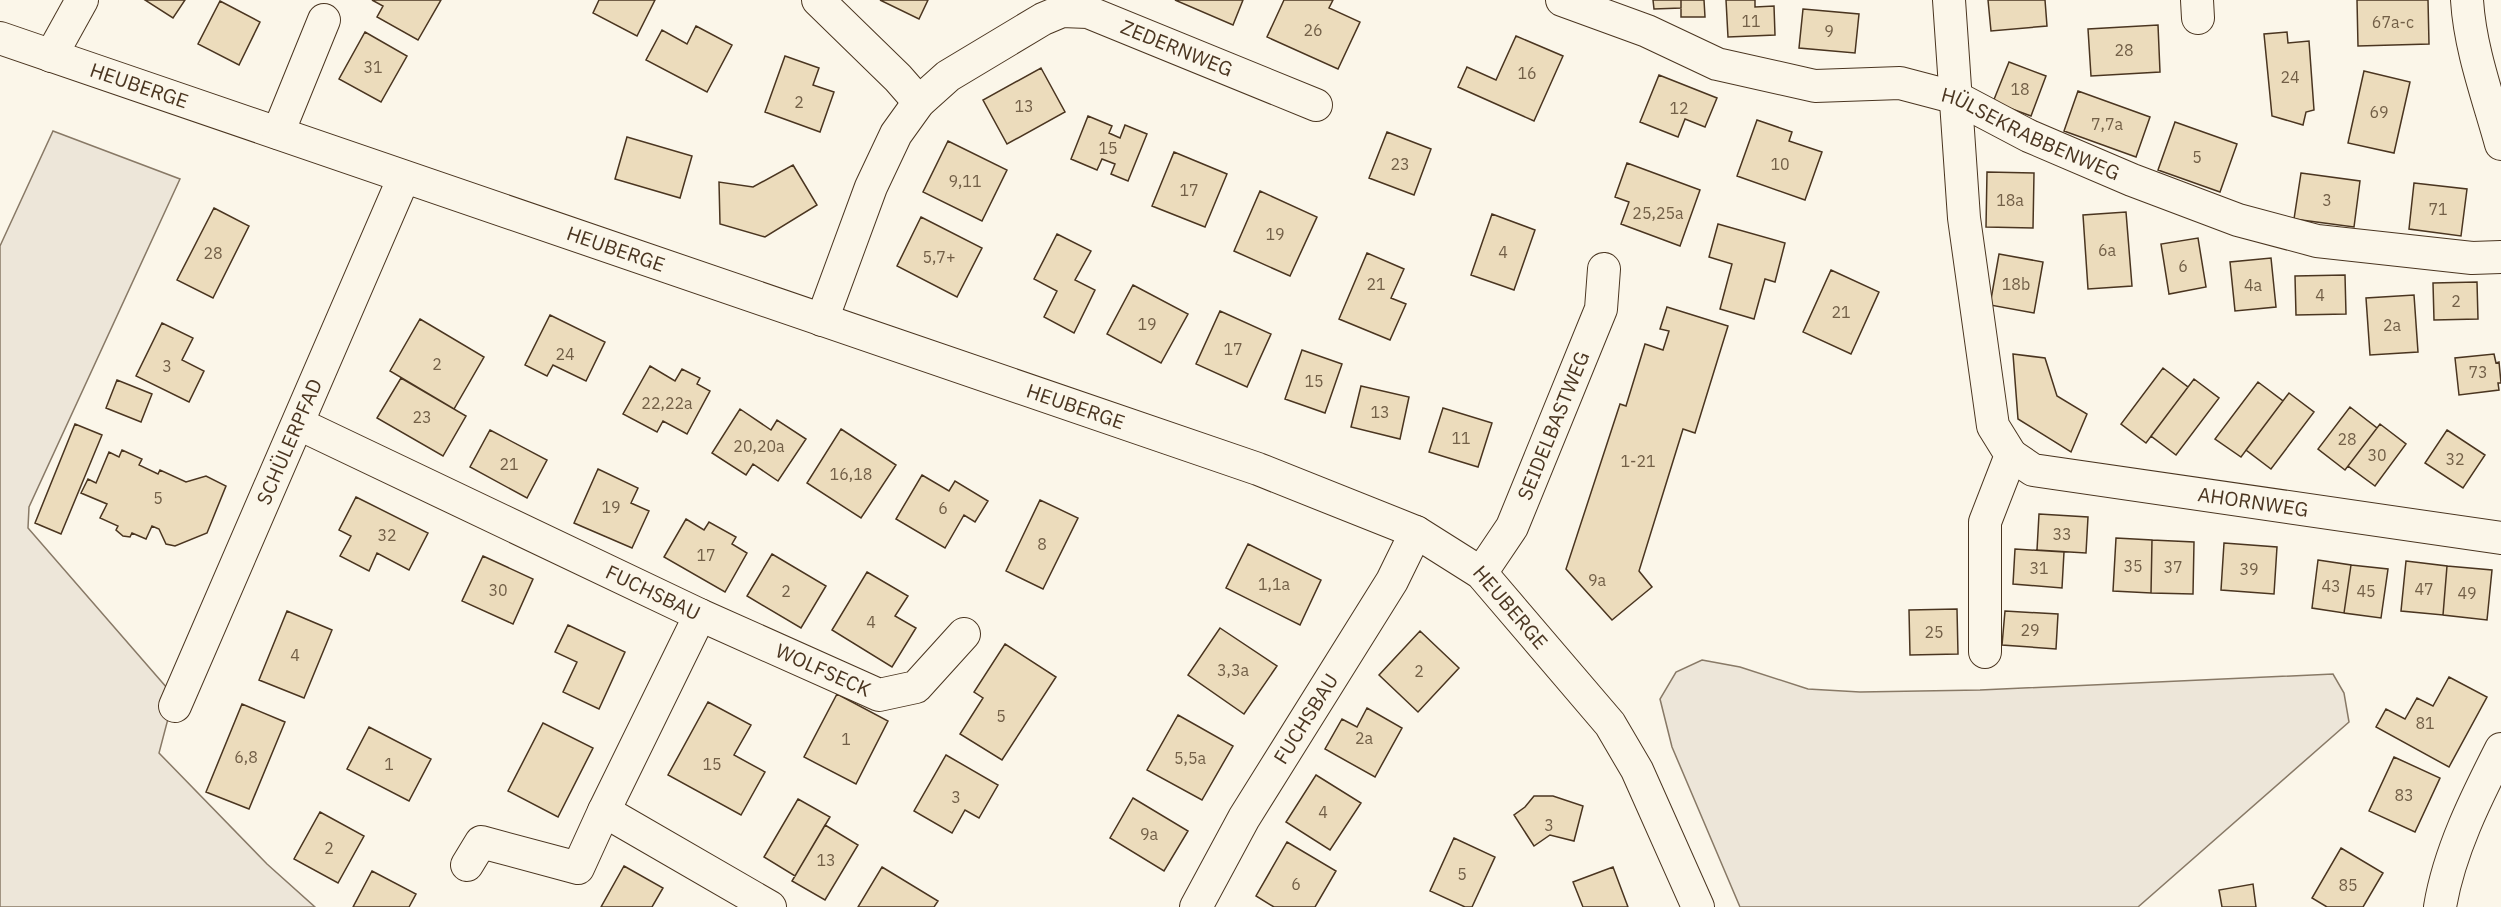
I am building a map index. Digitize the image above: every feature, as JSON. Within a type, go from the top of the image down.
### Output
[{"type":"street","points":[[51,56],[82,0]]},
{"type":"street","points":[[818,0],[898,78],[919,102]]},
{"type":"street","name":"HÜLSEKRABBENWEG","points":[[1562,0],[1647,31],[1717,64],[1815,86],[1900,83],[1957,98],[2029,136],[2132,180],[2238,220],[2317,241],[2472,258],[2501,257]]},
{"type":"street","name":"AHORNWEG","points":[[1949,0],[1964,218],[1994,426],[2011,455],[2033,470],[2501,538]]},
{"type":"street","points":[[2467,0],[2468,21],[2476,56],[2501,144]]},
{"type":"street","name":"ZEDERNWEG","points":[[822,320],[871,187],[896,134],[919,102],[948,76],[1043,19],[1062,11],[1088,12],[1316,105]]},
{"type":"street","points":[[278,133],[324,20]]},
{"type":"street","name":"HEUBERGE","points":[[0,38],[1258,469],[1416,532],[1481,573],[1610,724],[1637,770],[1698,907]]},
{"type":"street","name":"SCHÜLERPFAD","points":[[175,706],[404,177]]},
{"type":"street","name":"SEIDELBASTWEG","points":[[1481,573],[1512,527],[1593,330],[1601,309],[1604,269]]},
{"type":"street","name":"FUCHSBAU","points":[[299,424],[700,615],[578,868],[481,842],[467,865]]},
{"type":"street","points":[[1985,652],[1985,522],[2011,455]]},
{"type":"street","name":"FUCHSBAU","points":[[1196,907],[1244,818],[1392,581],[1416,532]]},
{"type":"street","name":"WOLFSECK","points":[[700,615],[879,695],[916,687],[964,634]]},
{"type":"street","points":[[2440,907],[2455,854],[2471,812],[2501,749]]},
{"type":"street","points":[[604,811],[770,907]]},
{"type":"shaded area","points":[[53,131],[180,179],[29,507],[28,528],[174,696],[159,753],[267,864],[315,907],[0,907],[0,246]]},
{"type":"shaded area","points":[[1702,660],[1740,667],[1808,689],[1860,692],[1980,690],[2333,674],[2344,693],[2349,722],[2138,907],[1740,907],[1672,747],[1660,699],[1676,672]]},
{"type":"building","points":[[145,0],[185,0],[173,18]]},
{"type":"building","points":[[372,0],[441,0],[418,40],[377,17],[383,6]]},
{"type":"building","points":[[599,0],[655,0],[637,36],[593,13]]},
{"type":"building","points":[[880,0],[928,0],[919,19]]},
{"type":"building","points":[[1175,0],[1243,0],[1233,25]]},
{"type":"building","points":[[1284,0],[1333,0],[1329,8],[1360,22],[1338,69],[1267,37]]},
{"type":"building","points":[[1653,0],[1681,0],[1681,8],[1654,9]]},
{"type":"building","points":[[1681,0],[1704,0],[1705,17],[1681,17]]},
{"type":"building","points":[[1726,0],[1755,0],[1755,7],[1774,6],[1775,35],[1728,37]]},
{"type":"building","points":[[1988,0],[2045,0],[2047,26],[1991,31]]},
{"type":"building","points":[[2357,0],[2428,0],[2429,44],[2358,46]]},
{"type":"building","points":[[220,1],[260,22],[239,65],[198,44]]},
{"type":"building","points":[[1803,9],[1859,14],[1855,53],[1799,48]]},
{"type":"building","points":[[2158,25],[2160,72],[2091,76],[2088,29]]},
{"type":"building","points":[[696,26],[732,45],[707,92],[646,60],[662,30],[687,44]]},
{"type":"building","points":[[365,32],[407,56],[381,102],[339,79]]},
{"type":"building","points":[[2287,32],[2288,43],[2309,41],[2314,110],[2306,112],[2303,125],[2272,116],[2264,34]]},
{"type":"building","points":[[1516,36],[1563,56],[1534,121],[1458,87],[1467,67],[1496,80]]},
{"type":"building","points":[[785,56],[819,68],[813,85],[834,92],[820,132],[765,112]]},
{"type":"building","points":[[2009,62],[2046,76],[2031,116],[1993,102]]},
{"type":"building","points":[[1041,68],[1065,112],[1007,144],[983,100]]},
{"type":"building","points":[[2364,71],[2410,82],[2394,153],[2348,143]]},
{"type":"building","points":[[1659,75],[1717,98],[1705,127],[1685,119],[1678,137],[1640,122]]},
{"type":"building","points":[[2078,91],[2150,117],[2136,157],[2064,131]]},
{"type":"building","points":[[1088,116],[1112,126],[1109,133],[1120,138],[1125,125],[1147,134],[1128,181],[1111,174],[1115,164],[1102,159],[1097,170],[1071,159]]},
{"type":"building","points":[[1757,120],[1792,132],[1789,141],[1822,152],[1805,200],[1737,176]]},
{"type":"building","points":[[2175,122],[2237,144],[2220,192],[2158,170]]},
{"type":"building","points":[[1387,132],[1431,149],[1414,195],[1369,178]]},
{"type":"building","points":[[627,137],[692,156],[680,198],[615,179]]},
{"type":"building","points":[[948,141],[1007,170],[982,221],[923,192]]},
{"type":"building","points":[[1174,152],[1227,174],[1205,227],[1152,206]]},
{"type":"building","points":[[1627,163],[1700,190],[1680,246],[1621,224],[1629,202],[1615,197]]},
{"type":"building","points":[[793,165],[817,205],[765,237],[720,224],[719,182],[753,187]]},
{"type":"building","points":[[1987,172],[2034,173],[2033,228],[1986,227]]},
{"type":"building","points":[[2301,173],[2360,181],[2354,227],[2294,219]]},
{"type":"building","points":[[2414,183],[2467,189],[2461,236],[2409,229]]},
{"type":"building","points":[[1260,191],[1317,217],[1290,276],[1234,251]]},
{"type":"building","points":[[214,208],[249,226],[213,298],[177,280]]},
{"type":"building","points":[[2126,212],[2132,286],[2088,289],[2083,215]]},
{"type":"building","points":[[1492,214],[1535,230],[1514,290],[1471,275]]},
{"type":"building","points":[[921,217],[982,248],[957,297],[897,266]]},
{"type":"building","points":[[1718,224],[1785,243],[1775,282],[1765,279],[1754,319],[1720,309],[1732,264],[1709,257]]},
{"type":"building","points":[[1057,234],[1091,251],[1075,280],[1095,290],[1074,333],[1044,317],[1057,291],[1034,279]]},
{"type":"building","points":[[2198,238],[2206,287],[2169,294],[2161,244]]},
{"type":"building","points":[[1367,253],[1404,269],[1391,298],[1406,304],[1390,340],[1339,319]]},
{"type":"building","points":[[1999,254],[2043,262],[2034,313],[1990,305]]},
{"type":"building","points":[[2271,258],[2276,307],[2235,311],[2230,262]]},
{"type":"building","points":[[1831,270],[1879,292],[1851,354],[1803,332]]},
{"type":"building","points":[[2345,275],[2346,314],[2296,315],[2295,276]]},
{"type":"building","points":[[2477,282],[2478,319],[2434,320],[2433,283]]},
{"type":"building","points":[[1133,285],[1188,314],[1161,363],[1107,334]]},
{"type":"building","points":[[2414,295],[2418,352],[2370,355],[2366,298]]},
{"type":"building","points":[[1667,307],[1728,326],[1695,433],[1683,429],[1639,571],[1652,587],[1612,620],[1566,569],[1620,404],[1626,406],[1645,344],[1663,350],[1669,331],[1660,329]]},
{"type":"building","points":[[1220,311],[1271,334],[1247,387],[1196,364]]},
{"type":"building","points":[[550,315],[605,342],[586,381],[553,365],[547,376],[525,365]]},
{"type":"building","points":[[420,319],[484,357],[454,409],[390,371]]},
{"type":"building","points":[[162,323],[193,338],[182,360],[204,371],[189,402],[136,376]]},
{"type":"building","points":[[1302,350],[1342,364],[1325,413],[1285,399]]},
{"type":"building","points":[[2013,354],[2045,358],[2057,396],[2087,414],[2071,452],[2018,419]]},
{"type":"building","points":[[2494,354],[2496,363],[2499,362],[2501,383],[2498,383],[2499,390],[2459,395],[2455,358]]},
{"type":"building","points":[[650,366],[675,381],[682,369],[700,378],[697,384],[710,391],[687,434],[663,421],[657,432],[623,414]]},
{"type":"building","points":[[2163,368],[2188,387],[2146,443],[2121,424]]},
{"type":"building","points":[[401,378],[466,416],[443,456],[377,418]]},
{"type":"building","points":[[2194,379],[2219,398],[2176,455],[2151,436]]},
{"type":"building","points":[[117,380],[152,394],[141,422],[106,408]]},
{"type":"building","points":[[2258,382],[2283,401],[2241,457],[2215,439]]},
{"type":"building","points":[[1361,386],[1409,397],[1400,439],[1351,427]]},
{"type":"building","points":[[2289,393],[2314,412],[2271,469],[2246,450]]},
{"type":"building","points":[[2350,407],[2377,428],[2345,470],[2318,449]]},
{"type":"building","points":[[1443,408],[1492,423],[1478,467],[1429,452]]},
{"type":"building","points":[[740,409],[771,430],[777,420],[806,439],[778,481],[753,464],[746,475],[712,453]]},
{"type":"building","points":[[75,424],[102,435],[61,534],[35,523]]},
{"type":"building","points":[[2380,424],[2406,444],[2375,486],[2348,466]]},
{"type":"building","points":[[841,429],[896,465],[861,518],[807,483]]},
{"type":"building","points":[[490,430],[547,460],[527,498],[470,467]]},
{"type":"building","points":[[2447,430],[2485,455],[2463,488],[2425,463]]},
{"type":"building","points":[[122,450],[142,459],[139,465],[158,474],[160,470],[186,482],[206,476],[226,486],[207,533],[175,546],[166,544],[159,529],[152,526],[146,539],[132,533],[130,537],[123,536],[116,530],[118,526],[100,518],[107,504],[81,493],[88,479],[96,483],[109,452],[119,457]]},
{"type":"building","points":[[598,469],[638,488],[631,503],[649,511],[632,548],[574,523]]},
{"type":"building","points":[[922,475],[949,491],[955,481],[988,501],[975,522],[964,515],[945,548],[896,519]]},
{"type":"building","points":[[356,497],[428,533],[409,570],[377,553],[369,571],[340,556],[351,536],[339,530]]},
{"type":"building","points":[[1040,500],[1078,518],[1043,589],[1006,571]]},
{"type":"building","points":[[2039,514],[2088,517],[2086,553],[2037,550]]},
{"type":"building","points":[[686,519],[704,530],[709,522],[736,537],[732,544],[747,553],[725,592],[664,557]]},
{"type":"building","points":[[2116,538],[2152,540],[2151,593],[2113,591]]},
{"type":"building","points":[[2152,540],[2194,542],[2193,594],[2151,593]]},
{"type":"building","points":[[2224,543],[2277,547],[2274,594],[2221,590]]},
{"type":"building","points":[[1248,544],[1321,580],[1300,625],[1226,588]]},
{"type":"building","points":[[2015,549],[2064,552],[2062,588],[2013,584]]},
{"type":"building","points":[[772,554],[826,586],[801,628],[747,596]]},
{"type":"building","points":[[483,556],[533,579],[513,624],[462,601]]},
{"type":"building","points":[[2318,560],[2351,565],[2344,613],[2312,608]]},
{"type":"building","points":[[2406,561],[2447,566],[2443,615],[2401,611]]},
{"type":"building","points":[[2351,565],[2388,569],[2381,618],[2344,613]]},
{"type":"building","points":[[2447,566],[2492,570],[2487,620],[2443,615]]},
{"type":"building","points":[[867,572],[908,596],[895,616],[916,628],[892,667],[832,630]]},
{"type":"building","points":[[1957,609],[1958,654],[1910,655],[1909,610]]},
{"type":"building","points":[[287,611],[332,630],[304,698],[259,680]]},
{"type":"building","points":[[2005,611],[2058,614],[2056,649],[2002,645]]},
{"type":"building","points":[[568,625],[625,652],[599,709],[563,692],[577,662],[555,652]]},
{"type":"building","points":[[1220,628],[1277,666],[1244,714],[1188,675]]},
{"type":"building","points":[[1420,631],[1459,668],[1418,712],[1379,675]]},
{"type":"building","points":[[1005,644],[1056,677],[1002,760],[960,734],[983,698],[974,692]]},
{"type":"building","points":[[2449,677],[2487,697],[2449,767],[2376,727],[2386,709],[2405,719],[2417,698],[2433,706]]},
{"type":"building","points":[[837,694],[888,721],[856,784],[804,757]]},
{"type":"building","points":[[708,702],[751,725],[734,755],[765,772],[741,815],[668,775]]},
{"type":"building","points":[[242,704],[285,722],[249,809],[206,792]]},
{"type":"building","points":[[1367,708],[1402,728],[1375,777],[1325,749],[1342,719],[1357,727]]},
{"type":"building","points":[[1178,715],[1233,746],[1202,800],[1147,770]]},
{"type":"building","points":[[543,723],[593,748],[558,817],[508,791]]},
{"type":"building","points":[[369,727],[431,759],[409,801],[347,769]]},
{"type":"building","points":[[946,755],[998,785],[979,818],[965,810],[952,833],[914,811]]},
{"type":"building","points":[[2394,757],[2440,778],[2415,832],[2369,811]]},
{"type":"building","points":[[1316,775],[1361,803],[1330,850],[1286,822]]},
{"type":"building","points":[[1534,796],[1553,796],[1583,806],[1574,841],[1550,835],[1534,846],[1514,815]]},
{"type":"building","points":[[1133,798],[1188,831],[1164,871],[1110,838]]},
{"type":"building","points":[[798,799],[830,817],[795,876],[764,857]]},
{"type":"building","points":[[320,812],[364,836],[338,883],[294,859]]},
{"type":"building","points":[[825,825],[858,845],[825,900],[792,881]]},
{"type":"building","points":[[1454,838],[1495,857],[1472,907],[1465,907],[1430,891]]},
{"type":"building","points":[[1287,842],[1336,871],[1315,907],[1274,907],[1256,896]]},
{"type":"building","points":[[2341,848],[2383,873],[2363,907],[2327,907],[2312,898]]},
{"type":"building","points":[[624,866],[663,888],[652,907],[601,907]]},
{"type":"building","points":[[882,867],[938,901],[934,907],[858,907]]},
{"type":"building","points":[[1613,867],[1628,907],[1583,907],[1573,882]]},
{"type":"building","points":[[372,871],[416,894],[409,907],[353,907]]},
{"type":"building","points":[[2253,884],[2256,907],[2222,907],[2219,890]]}]
